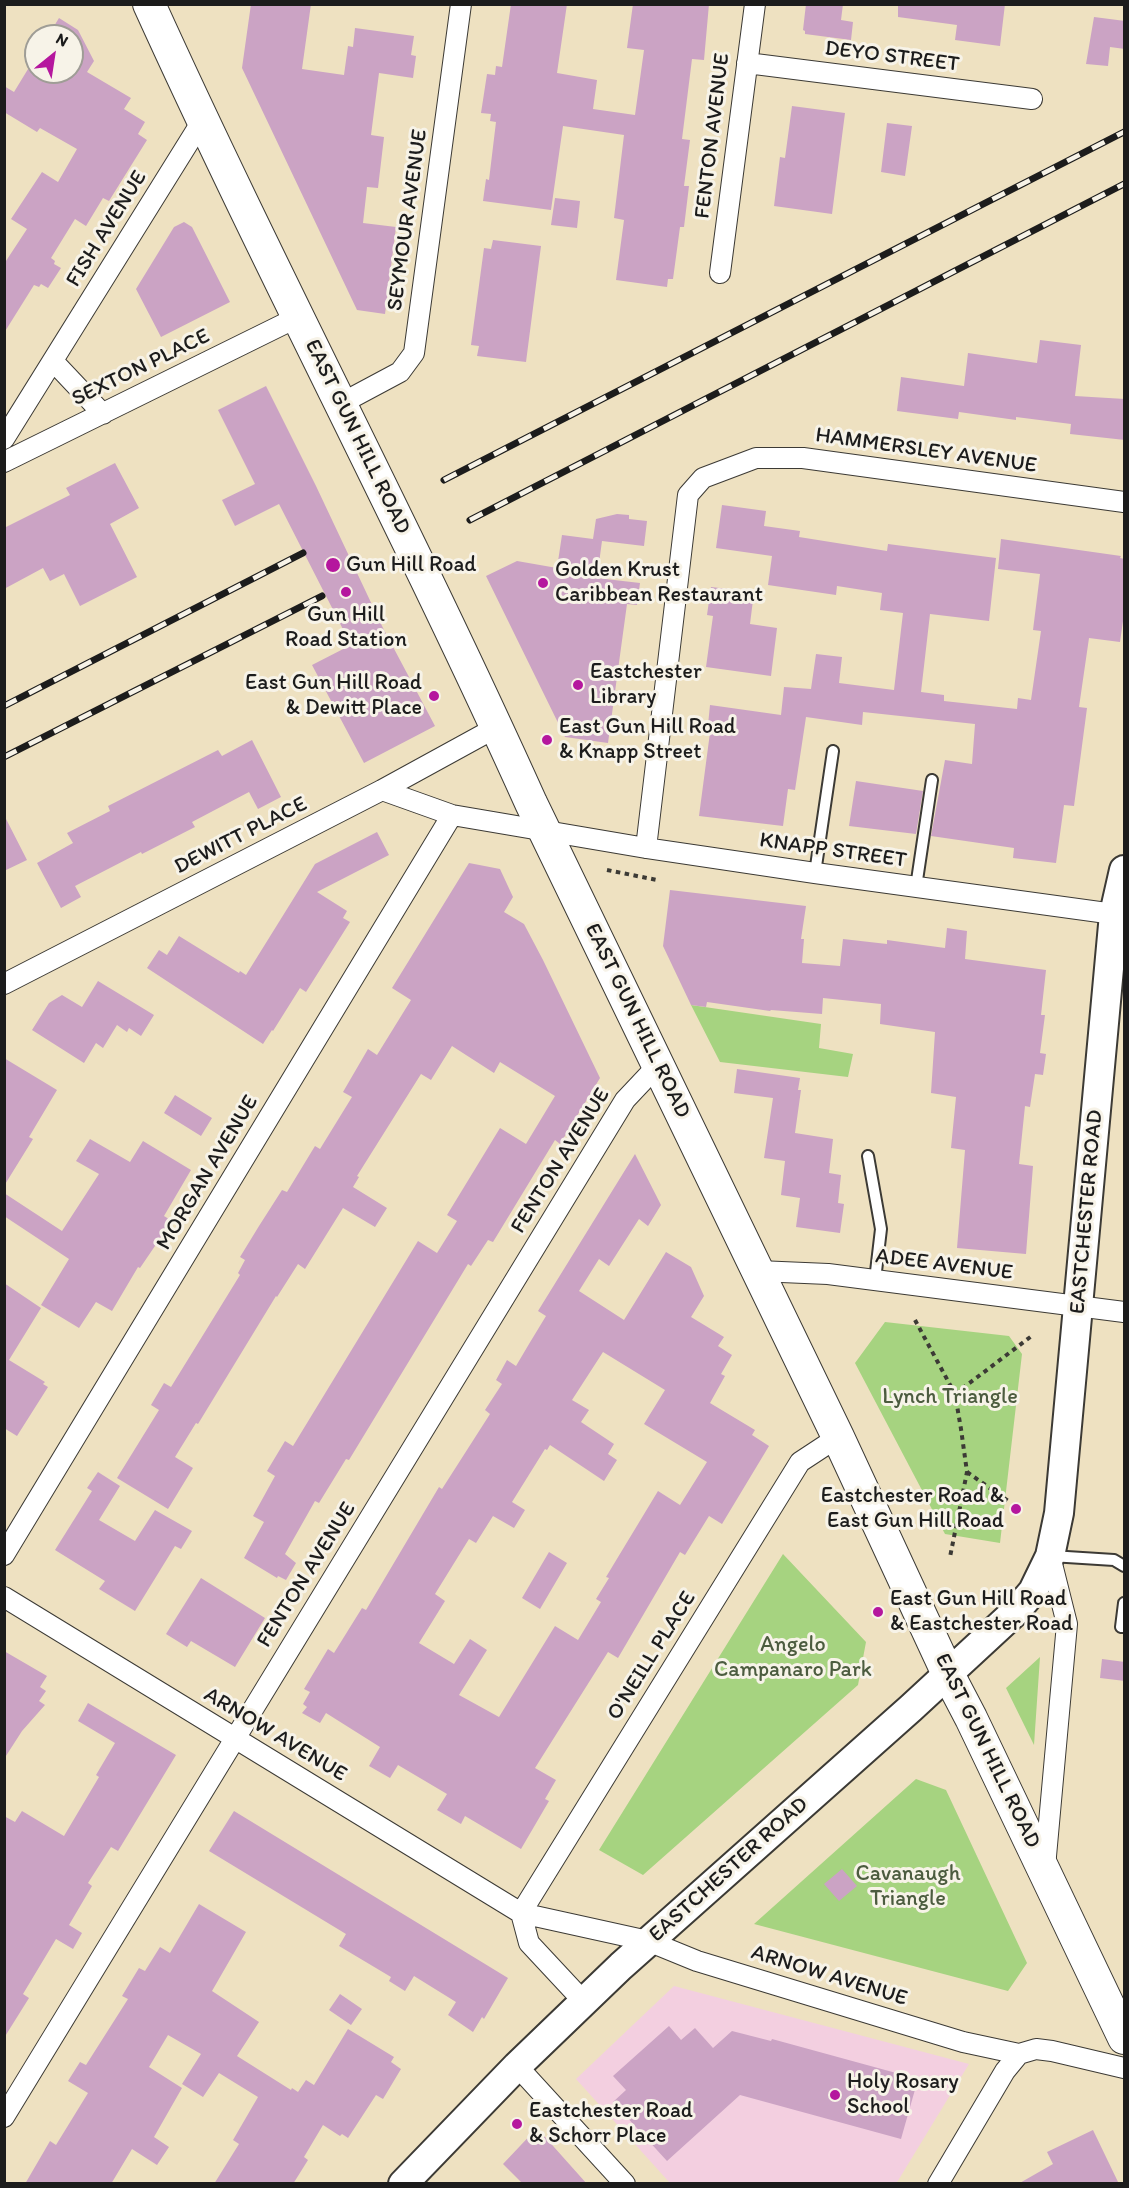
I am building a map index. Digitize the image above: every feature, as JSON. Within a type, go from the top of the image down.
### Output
[{"type":"main road","name":"EAST GUN HILL ROAD","points":[[149,4],[202,121],[342,403],[531,803],[626,995],[838,1437],[948,1674],[1125,2038]]},
{"type":"main road","name":"EASTCHESTER ROAD","points":[[403,2184],[517,2066],[648,1941],[948,1674],[1016,1611],[1033,1591],[1050,1556],[1059,1514],[1114,914],[1125,870]]},
{"type":"street","name":"SEYMOUR AVENUE","points":[[342,403],[400,372],[414,354],[461,4]]},
{"type":"street","name":"FENTON AVENUE","points":[[720,273],[754,4]]},
{"type":"street","name":"DEYO STREET","points":[[747,63],[1032,99]]},
{"type":"street","name":"FISH AVENUE","points":[[4,439],[202,121]]},
{"type":"street","name":"SEXTON PLACE","points":[[4,462],[298,317]]},
{"type":"street","points":[[53,362],[103,414]]},
{"type":"street","name":"HAMMERSLEY AVENUE","points":[[646,848],[688,495],[703,478],[756,458],[803,458],[1125,502]]},
{"type":"street","name":"DEWITT PLACE","points":[[6,985],[382,790],[497,727]]},
{"type":"street","points":[[382,790],[452,815],[546,831]]},
{"type":"street","name":"MORGAN AVENUE","points":[[4,1556],[452,815]]},
{"type":"street","name":"KNAPP STREET","points":[[546,831],[814,873],[1114,914]]},
{"type":"street","name":"FENTON AVENUE","points":[[4,2117],[625,1100],[658,1065]]},
{"type":"street","name":"ADEE AVENUE","points":[[758,1271],[828,1274],[1125,1312]]},
{"type":"street","name":"O'NEILL PLACE","points":[[521,1913],[800,1462],[838,1437]]},
{"type":"street","name":"EASTCHESTER ROAD","points":[[1045,1870],[1066,1624],[1050,1556]]},
{"type":"street","name":"ARNOW AVENUE","points":[[4,1598],[521,1913],[648,1941],[697,1961],[963,2042],[1019,2054],[1036,2049],[1125,2068]]},
{"type":"street","points":[[521,1913],[530,1943],[584,2002]]},
{"type":"street","points":[[938,2184],[1005,2071],[1019,2054]]},
{"type":"street","points":[[517,2066],[625,2184]]},
{"type":"lane","points":[[814,873],[833,751]]},
{"type":"lane","points":[[916,887],[932,780]]},
{"type":"lane","points":[[868,1156],[881,1229],[875,1280]]},
{"type":"lane","points":[[1050,1556],[1114,1560],[1125,1566]]},
{"type":"lane","points":[[1125,1603],[1122,1627],[1125,1627]]},
{"type":"path","points":[[607,870],[657,880]]},
{"type":"path","points":[[915,1320],[955,1394],[967,1472],[951,1557]]},
{"type":"path","points":[[955,1394],[1033,1335]]},
{"type":"path","points":[[967,1472],[1011,1503]]},
{"type":"path","points":[[954,1602],[962,1601]]},
{"type":"shaded area","points":[[674,1986],[969,2064],[896,2184],[670,2183],[576,2079]]},
{"type":"green space","points":[[691,1005],[821,1024],[819,1048],[853,1054],[848,1077],[720,1062]]},
{"type":"green space","name":"Lynch Triangle","points":[[885,1322],[1009,1336],[1022,1354],[1000,1543],[945,1534],[855,1363]]},
{"type":"green space","name":"Angelo Campanaro Park","points":[[783,1554],[866,1642],[858,1685],[643,1875],[599,1850]]},
{"type":"green space","points":[[1040,1657],[1034,1745],[1006,1688]]},
{"type":"green space","name":"Cavanaugh Triangle","points":[[916,1779],[946,1790],[1027,1963],[1008,1991],[754,1924]]},
{"type":"building","points":[[251,4],[311,4],[302,69],[344,75],[348,46],[353,47],[355,28],[414,36],[411,55],[416,56],[413,78],[379,73],[371,135],[384,137],[378,188],[367,187],[363,223],[396,227],[385,314],[357,310],[242,68]]},
{"type":"building","points":[[511,4],[567,4],[557,73],[597,80],[593,109],[635,115],[644,50],[627,48],[633,4],[709,4],[704,60],[692,59],[682,139],[690,140],[684,186],[689,186],[684,227],[680,227],[673,279],[668,279],[667,287],[616,280],[624,220],[614,218],[624,135],[563,126],[551,210],[483,201],[486,179],[489,180],[496,122],[490,121],[491,114],[481,113],[487,74],[495,75],[496,66],[502,67]]},
{"type":"building","points":[[806,4],[843,4],[841,20],[853,22],[851,40],[805,34],[803,30]]},
{"type":"building","points":[[898,4],[1005,4],[1000,46],[955,40],[957,25],[898,17]]},
{"type":"building","points":[[1094,17],[1125,21],[1125,49],[1110,47],[1108,66],[1086,64]]},
{"type":"building","points":[[59,18],[68,24],[55,24]]},
{"type":"building","points":[[84,42],[94,61],[87,72],[131,98],[124,109],[145,122],[138,134],[147,140],[109,201],[103,198],[86,226],[75,219],[51,258],[55,261],[54,264],[61,268],[48,288],[41,284],[39,287],[34,285],[4,333],[4,264],[27,229],[11,219],[42,172],[58,182],[77,149],[40,128],[37,132],[4,112],[4,86],[14,92],[24,76],[24,84],[84,84]]},
{"type":"building","points":[[792,106],[845,113],[832,214],[774,206],[780,157],[785,158]]},
{"type":"building","points":[[887,123],[912,126],[905,176],[881,172]]},
{"type":"building","points":[[555,198],[580,201],[577,228],[551,225]]},
{"type":"building","points":[[184,222],[192,227],[230,302],[161,337],[136,289],[174,227]]},
{"type":"building","points":[[493,240],[541,246],[526,362],[477,356],[479,346],[471,345],[484,248],[491,249]]},
{"type":"building","points":[[1040,340],[1081,345],[1075,396],[1125,399],[1125,440],[1070,434],[1071,424],[1016,417],[1016,420],[959,412],[958,419],[897,411],[901,377],[964,386],[968,353],[1037,363]]},
{"type":"building","points":[[266,386],[383,628],[435,726],[364,763],[312,665],[351,645],[279,504],[235,526],[222,500],[255,484],[218,410]]},
{"type":"building","points":[[115,463],[139,508],[110,524],[137,577],[80,606],[64,574],[50,581],[43,568],[4,589],[4,528],[70,495],[66,488]]},
{"type":"building","points":[[722,505],[766,511],[764,526],[800,531],[799,537],[887,551],[888,544],[996,558],[989,621],[930,614],[921,692],[944,695],[944,701],[1017,709],[1018,698],[1031,700],[1041,631],[1033,630],[1040,574],[998,569],[1001,539],[1121,556],[1120,558],[1125,559],[1125,607],[1120,642],[1089,638],[1079,707],[1087,708],[1074,806],[1064,805],[1056,863],[1013,858],[1014,848],[931,836],[945,760],[972,764],[975,724],[863,712],[862,725],[806,717],[795,790],[788,789],[783,826],[699,816],[711,725],[708,725],[710,705],[781,715],[784,687],[811,689],[816,654],[842,657],[839,683],[894,690],[903,613],[880,610],[882,593],[837,586],[836,595],[768,585],[772,556],[716,548]]},
{"type":"building","points":[[617,514],[629,515],[629,519],[647,521],[644,546],[602,541],[597,578],[640,583],[637,605],[627,604],[608,743],[565,737],[486,576],[517,561],[557,568],[562,535],[593,539],[596,519]]},
{"type":"building","points":[[711,587],[754,592],[750,624],[777,628],[771,676],[706,667],[713,616],[707,615]]},
{"type":"building","points":[[252,740],[281,797],[258,809],[249,792],[192,822],[195,827],[75,886],[81,897],[61,908],[37,863],[73,843],[67,833],[110,811],[108,806],[218,750],[222,756]]},
{"type":"building","points":[[856,781],[923,791],[916,834],[849,826]]},
{"type":"building","points":[[4,815],[27,860],[4,871]]},
{"type":"building","points":[[377,832],[389,855],[317,892],[347,911],[343,918],[350,922],[306,992],[300,988],[263,1044],[147,968],[159,950],[167,955],[179,936],[246,975],[315,864]]},
{"type":"building","points":[[469,863],[500,869],[513,897],[504,912],[524,924],[600,1078],[560,1144],[555,1140],[493,1242],[488,1240],[471,1266],[468,1264],[349,1460],[346,1459],[319,1503],[315,1501],[285,1554],[296,1563],[286,1580],[278,1576],[277,1578],[244,1558],[264,1522],[253,1516],[275,1476],[267,1471],[285,1441],[293,1446],[418,1241],[437,1253],[457,1221],[447,1215],[500,1128],[526,1144],[555,1096],[500,1062],[494,1073],[452,1046],[431,1080],[421,1074],[357,1176],[359,1177],[353,1187],[387,1208],[375,1227],[343,1208],[305,1269],[298,1264],[175,1457],[193,1468],[168,1509],[117,1478],[159,1410],[151,1405],[164,1383],[171,1387],[240,1275],[238,1273],[245,1260],[240,1257],[259,1226],[282,1190],[287,1192],[315,1146],[320,1149],[352,1097],[343,1092],[368,1049],[377,1055],[411,1000],[392,988]]},
{"type":"building","points":[[670,890],[806,906],[801,939],[804,939],[802,963],[840,966],[843,939],[887,944],[887,940],[945,948],[947,928],[967,931],[965,959],[1046,970],[1041,1015],[1045,1015],[1040,1053],[1046,1054],[1043,1075],[1035,1074],[1030,1107],[1025,1106],[1019,1164],[1033,1166],[1026,1254],[957,1248],[965,1150],[951,1148],[956,1097],[931,1093],[935,1032],[880,1024],[881,1004],[823,998],[822,1014],[770,1011],[707,1002],[706,1007],[691,1005],[663,946]]},
{"type":"building","points":[[98,981],[154,1015],[141,1036],[129,1028],[127,1032],[117,1025],[103,1048],[96,1043],[84,1063],[32,1030],[49,1003],[62,995],[82,1007]]},
{"type":"building","points":[[4,1058],[57,1090],[29,1137],[33,1139],[4,1186]]},
{"type":"building","points":[[737,1069],[800,1078],[798,1090],[801,1090],[795,1133],[833,1139],[829,1173],[841,1175],[838,1203],[844,1204],[840,1233],[796,1227],[800,1198],[781,1195],[785,1161],[764,1158],[773,1098],[734,1093]]},
{"type":"building","points":[[175,1095],[212,1118],[201,1136],[164,1113]]},
{"type":"building","points":[[90,1139],[130,1162],[143,1141],[191,1170],[164,1216],[172,1221],[140,1268],[138,1267],[112,1311],[96,1302],[79,1328],[41,1305],[69,1259],[4,1216],[4,1193],[62,1231],[99,1174],[76,1161]]},
{"type":"building","points":[[635,1154],[661,1205],[648,1226],[639,1219],[609,1266],[599,1259],[579,1291],[624,1320],[666,1252],[691,1267],[704,1296],[691,1317],[724,1337],[718,1346],[732,1355],[721,1374],[725,1376],[710,1403],[755,1430],[752,1435],[769,1446],[722,1524],[709,1516],[685,1555],[680,1552],[618,1658],[608,1652],[535,1768],[556,1780],[545,1799],[549,1801],[521,1849],[465,1816],[461,1824],[437,1810],[447,1794],[398,1765],[390,1778],[369,1766],[380,1747],[326,1713],[320,1723],[302,1713],[307,1707],[303,1704],[310,1692],[304,1689],[328,1649],[334,1653],[362,1608],[366,1610],[439,1487],[442,1489],[490,1414],[485,1410],[502,1384],[496,1380],[507,1360],[516,1366],[546,1316],[538,1311]],"holes":[[[603,1352],[665,1390],[644,1424],[707,1462],[680,1505],[658,1491],[606,1577],[609,1578],[596,1599],[601,1602],[578,1640],[555,1626],[499,1717],[459,1695],[487,1650],[470,1639],[454,1664],[419,1643],[445,1601],[435,1594],[469,1539],[476,1543],[493,1516],[514,1528],[525,1510],[512,1502],[545,1449],[547,1450],[550,1445],[604,1481],[617,1460],[608,1454],[614,1444],[581,1422],[589,1410],[572,1400]]]},
{"type":"building","points":[[4,1283],[41,1308],[9,1360],[45,1382],[43,1384],[48,1387],[17,1436],[4,1428]]},
{"type":"building","points":[[98,1472],[120,1486],[99,1520],[135,1541],[155,1510],[192,1531],[181,1549],[175,1546],[135,1611],[99,1589],[105,1581],[55,1550],[92,1491],[87,1488]]},
{"type":"building","points":[[549,1552],[567,1563],[540,1609],[522,1598]]},
{"type":"building","points":[[201,1578],[265,1618],[235,1667],[191,1641],[187,1647],[166,1634]]},
{"type":"building","points":[[4,1651],[47,1676],[40,1687],[46,1691],[39,1701],[45,1705],[22,1731],[4,1759]]},
{"type":"building","points":[[1102,1659],[1125,1662],[1125,1681],[1100,1678]]},
{"type":"building","points":[[88,1703],[176,1755],[118,1851],[111,1847],[88,1883],[92,1886],[69,1925],[82,1933],[73,1949],[56,1939],[23,1994],[29,1998],[4,2038],[4,1816],[15,1822],[22,1811],[64,1836],[99,1777],[96,1775],[115,1743],[78,1721]]},
{"type":"building","points":[[234,1811],[508,1978],[484,2019],[482,2017],[473,2032],[448,2015],[456,2002],[414,1976],[405,1991],[389,1981],[391,1977],[339,1946],[346,1934],[209,1851]]},
{"type":"building","points":[[842,1869],[857,1886],[839,1901],[824,1884]]},
{"type":"building","points":[[199,1904],[246,1932],[212,1991],[259,2022],[237,2056],[291,2090],[292,2088],[298,2092],[306,2080],[314,2085],[348,2029],[394,2057],[391,2062],[401,2069],[383,2099],[376,2095],[348,2138],[342,2134],[340,2136],[323,2125],[304,2157],[308,2160],[293,2184],[214,2184],[239,2144],[233,2140],[258,2097],[219,2073],[203,2097],[182,2084],[201,2054],[168,2035],[149,2067],[182,2088],[154,2137],[169,2147],[157,2165],[132,2149],[111,2184],[25,2184],[50,2141],[56,2145],[88,2093],[68,2081],[80,2062],[86,2065],[128,1999],[122,1996],[139,1968],[145,1971],[160,1947],[170,1953]]},
{"type":"building","points":[[340,1994],[362,2009],[351,2025],[329,2010]]},
{"type":"building","name":"Holy Rosary School","points":[[669,2026],[681,2040],[695,2028],[713,2048],[732,2031],[771,2041],[772,2039],[918,2079],[901,2139],[740,2095],[667,2161],[613,2102],[626,2090],[613,2076]]},
{"type":"building","points":[[537,2128],[587,2184],[523,2184],[503,2164]]},
{"type":"building","points":[[1093,2130],[1119,2184],[1018,2184],[1053,2164],[1047,2152]]},
{"type":"railway","points":[[444,480],[1124,132]]},
{"type":"railway","points":[[470,520],[1124,184]]},
{"type":"railway","points":[[4,706],[303,553]]},
{"type":"railway","points":[[4,757],[322,596]]},
{"type":"place","name":"Gun Hill Road","points":[[333,565]]},
{"type":"place","name":"Golden Krust Caribbean Restaurant","points":[[543,583]]},
{"type":"place","name":"Gun Hill Road Station","points":[[346,592]]},
{"type":"place","name":"Eastchester Library","points":[[578,685]]},
{"type":"place","name":"East Gun Hill Road & Dewitt Place","points":[[434,696]]},
{"type":"place","name":"East Gun Hill Road & Knapp Street","points":[[547,740]]},
{"type":"place","name":"Eastchester Road & East Gun Hill Road","points":[[1016,1509]]},
{"type":"place","name":"East Gun Hill Road & Eastchester Road","points":[[878,1612]]},
{"type":"place","name":"Holy Rosary School","points":[[835,2095]]},
{"type":"place","name":"Eastchester Road & Schorr Place","points":[[517,2124]]}]
